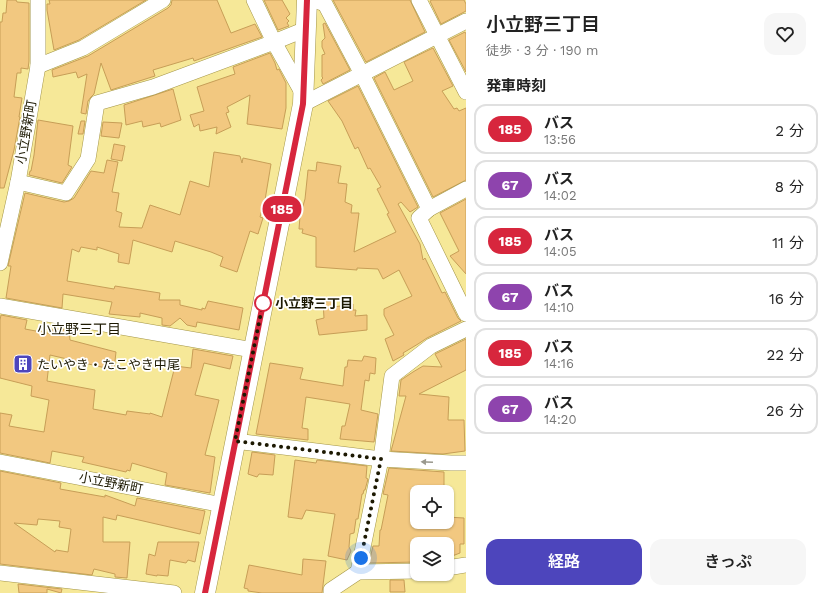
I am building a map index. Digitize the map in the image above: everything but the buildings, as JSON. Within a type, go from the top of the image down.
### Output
[{"type":"main road","points":[[205,593],[303,99],[307,0]]},
{"type":"street","name":"小立野新町","points":[[0,263],[18,182],[38,66],[38,0]]},
{"type":"street","points":[[38,66],[83,48],[163,0]]},
{"type":"street","points":[[254,0],[303,99],[362,74],[466,21]]},
{"type":"street","points":[[313,0],[325,4],[430,209]]},
{"type":"street","points":[[419,0],[466,92]]},
{"type":"street","points":[[18,182],[66,193],[88,159],[97,103],[153,87],[306,29]]},
{"type":"street","points":[[466,189],[430,209],[418,218],[466,314]]},
{"type":"street","points":[[0,306],[253,350]]},
{"type":"street","points":[[358,572],[381,459],[392,376],[431,346],[466,329]]},
{"type":"street","points":[[235,441],[381,459],[466,463]]},
{"type":"street","name":"小立野新町","points":[[0,462],[223,505]]},
{"type":"street","points":[[454,567],[466,565]]},
{"type":"street","points":[[331,593],[331,590],[358,572],[410,571]]},
{"type":"street","points":[[0,574],[174,593]]},
{"type":"bus line","name":"185","points":[[205,593],[303,104],[307,0]]},
{"type":"place","name":"小立野三丁目","points":[[263,303]]},
{"type":"place","name":"たいやき・たこやき中尾","points":[[23,364]]},
{"type":"district","name":"小立野三丁目","points":[[79,329]]},
{"type":"route","points":[[263,303],[235,441],[381,459],[361,558]]}]
